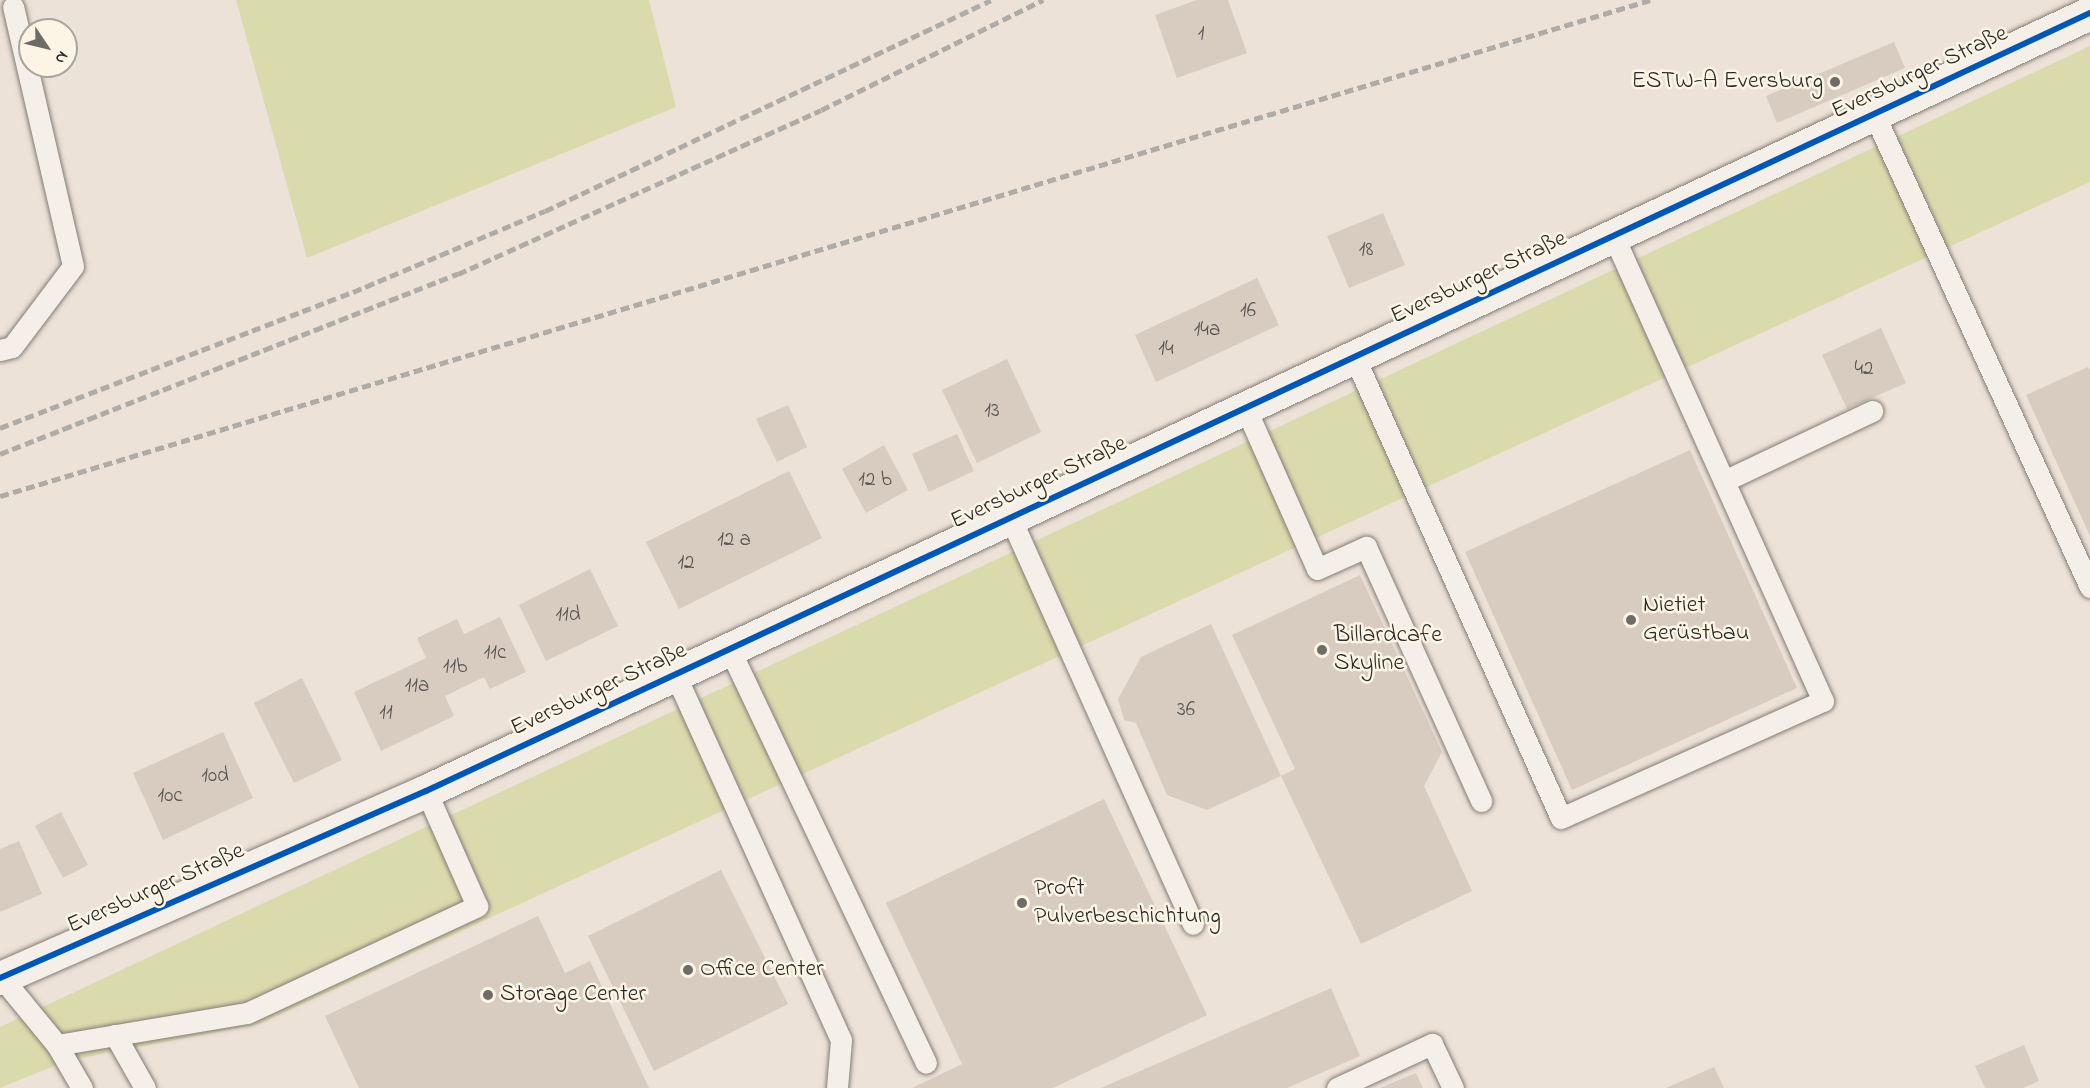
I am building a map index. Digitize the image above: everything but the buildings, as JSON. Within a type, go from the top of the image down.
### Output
[{"type":"street","name":"Eversburger Straße","points":[[1,978],[426,791],[1245,406],[2090,14]]},
{"type":"lane","points":[[0,350],[12,347],[73,266],[13,7]]},
{"type":"lane","points":[[1874,114],[2090,587]]},
{"type":"lane","points":[[1354,356],[1561,818],[1822,701],[1614,235]]},
{"type":"lane","points":[[1245,406],[1317,569],[1366,547],[1481,801]]},
{"type":"lane","points":[[1724,481],[1872,411]]},
{"type":"lane","points":[[1010,517],[1193,924]]},
{"type":"lane","points":[[729,648],[926,1063]]},
{"type":"lane","points":[[675,674],[841,1040],[837,1088]]},
{"type":"lane","points":[[57,1045],[247,1013],[477,906],[426,791]]},
{"type":"lane","points":[[1,978],[57,1045],[82,1088]]},
{"type":"lane","points":[[115,1035],[145,1088]]},
{"type":"lane","points":[[1336,1088],[1432,1044],[1453,1088]]},
{"type":"green space","points":[[236,0],[649,0],[676,107],[307,258]]},
{"type":"green space","points":[[2090,46],[2090,182],[259,1024],[66,1061],[0,1088],[0,1027]]},
{"type":"railway","points":[[0,428],[353,292],[545,211],[991,0]]},
{"type":"railway","points":[[0,454],[458,274],[821,110],[1043,0]]},
{"type":"railway","points":[[0,496],[1650,0]]},
{"type":"cycle path","points":[[0,978],[426,791],[2090,13]]},
{"type":"place","name":"ESTW-A Eversburg","points":[[1835,82]]},
{"type":"place","name":"Nietiet Gerüstbau","points":[[1631,620]]},
{"type":"place","name":"Billardcafe Skyline","points":[[1322,650]]},
{"type":"place","name":"Proft Pulverbeschichtung","points":[[1022,903]]},
{"type":"place","name":"Office Center","points":[[688,970]]},
{"type":"place","name":"Storage Center","points":[[488,995]]}]
